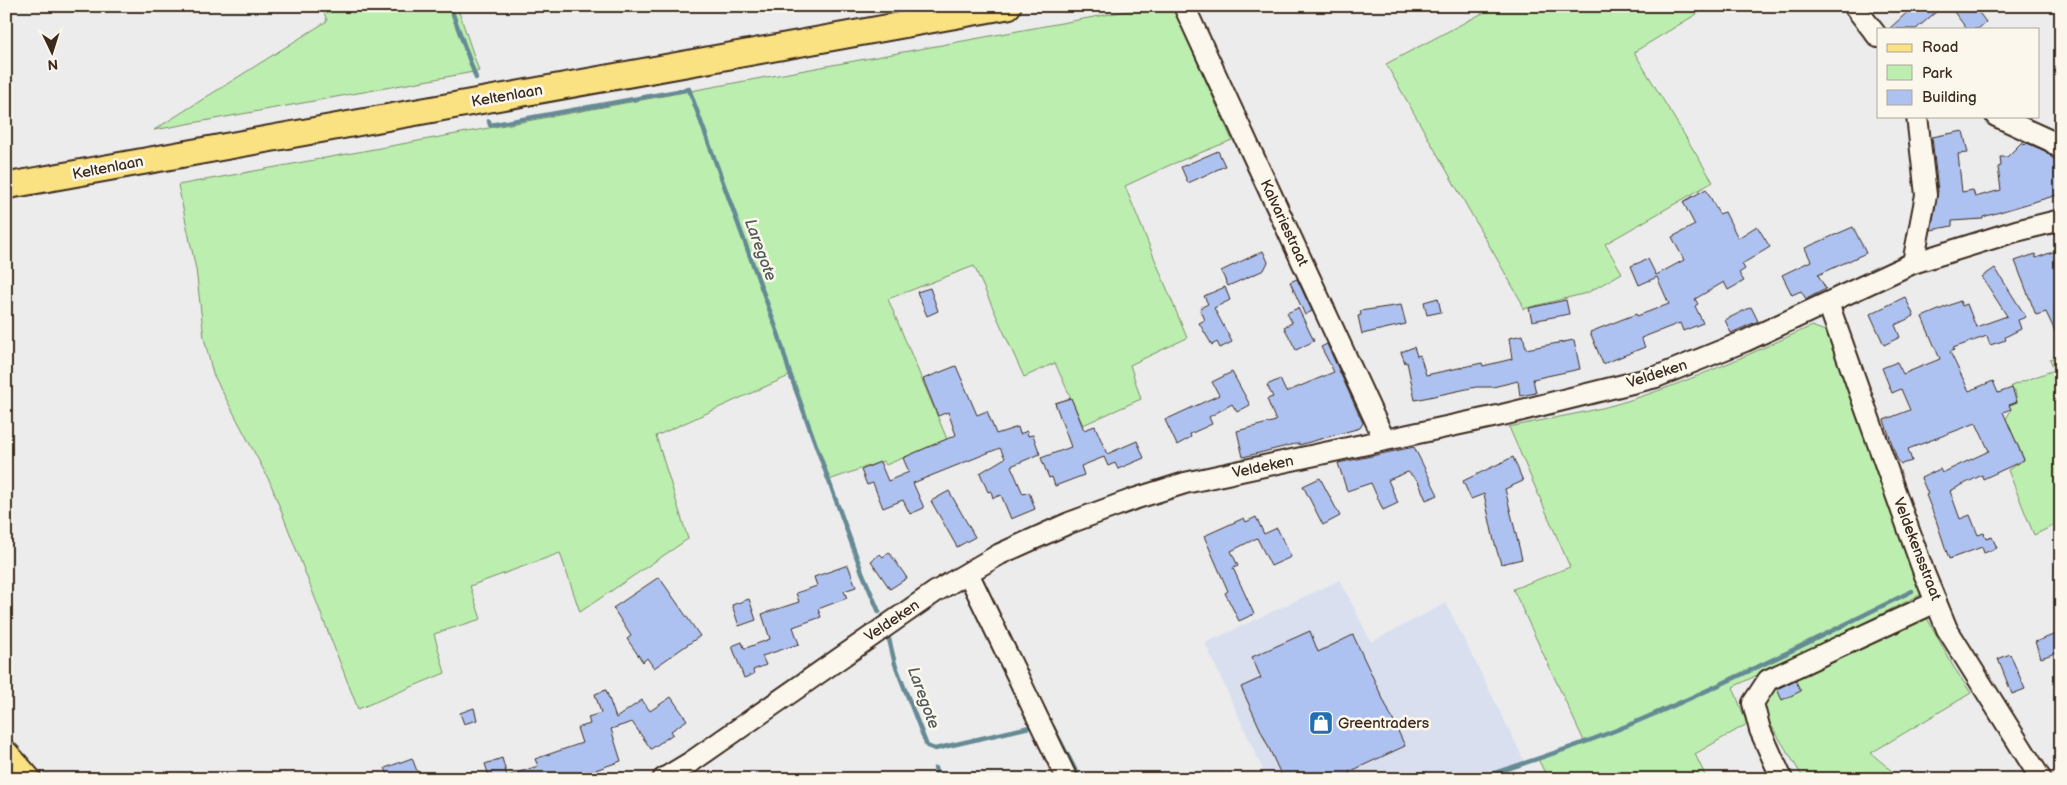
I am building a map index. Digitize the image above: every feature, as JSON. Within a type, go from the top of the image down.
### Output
[{"type":"main road","name":"Keltenlaan","points":[[6,186],[1008,6]]},
{"type":"main road","points":[[6,754],[28,779]]},
{"type":"street","name":"Kalvariestraat","points":[[1184,6],[1384,439]]},
{"type":"street","points":[[1854,6],[1877,35]]},
{"type":"street","points":[[1913,264],[1926,195],[1917,118]]},
{"type":"street","points":[[2001,118],[2051,140],[2061,150]]},
{"type":"street","name":"Veldeken","points":[[662,779],[691,762],[935,592],[1000,554],[1069,524],[1134,499],[1185,483],[1502,415],[1656,377],[1746,341],[1913,264],[2016,231],[2061,220]]},
{"type":"street","name":"Veldekensstraat","points":[[1828,303],[1947,629],[2041,779]]},
{"type":"street","points":[[968,573],[1067,779]]},
{"type":"street","points":[[1782,779],[1760,730],[1753,703],[1768,680],[1936,602]]},
{"type":"shaded area","points":[[1340,580],[1371,642],[1446,603],[1525,762],[1467,779],[1267,779],[1205,643]]},
{"type":"green space","points":[[322,6],[457,6],[479,71],[154,130],[327,21]]},
{"type":"green space","points":[[1154,6],[1170,6],[1175,12],[1232,140],[1170,165],[1125,186],[1187,338],[1130,365],[1141,399],[1083,425],[1055,363],[1024,377],[974,266],[888,299],[947,439],[886,465],[883,461],[829,480],[789,376],[656,436],[688,539],[580,612],[560,553],[470,586],[481,619],[434,634],[445,673],[358,709],[270,482],[213,374],[204,338],[196,269],[178,185]]},
{"type":"green space","points":[[1496,6],[1710,6],[1634,52],[1713,182],[1605,244],[1622,273],[1587,293],[1523,309],[1522,303],[1386,64]]},
{"type":"green space","points":[[1812,326],[1825,331],[1833,347],[1922,594],[1733,687],[1747,724],[1695,754],[1707,779],[1548,779],[1538,759],[1584,741],[1513,589],[1570,567],[1509,427],[1594,410],[1659,391],[1762,349]]},
{"type":"green space","points":[[2061,355],[2061,522],[2034,535],[2008,470],[2024,459],[2006,419],[2011,410],[2009,405],[2017,402],[2015,391],[2013,391],[2011,386],[2054,370],[2050,359]]},
{"type":"green space","points":[[1926,616],[1953,666],[1971,693],[1871,753],[1901,779],[1804,779],[1763,712],[1766,698],[1783,683]]},
{"type":"building","points":[[1914,6],[1943,6],[1917,28],[1890,28]]},
{"type":"building","points":[[1961,6],[1974,6],[1986,22],[1979,28],[1966,28],[1954,12]]},
{"type":"building","points":[[1963,131],[1968,153],[1958,154],[1962,192],[1973,190],[1975,197],[2001,190],[1998,167],[2001,166],[2000,157],[2007,157],[2022,142],[2025,145],[2027,143],[2045,151],[2061,167],[2061,191],[2057,195],[1983,217],[1983,219],[1952,221],[1952,226],[1931,230],[1938,191],[1932,137]]},
{"type":"building","points":[[1218,151],[1225,166],[1188,183],[1181,167]]},
{"type":"building","points":[[1706,189],[1719,214],[1725,212],[1738,238],[1757,226],[1770,247],[1742,264],[1745,269],[1739,273],[1744,281],[1728,290],[1724,282],[1695,299],[1698,304],[1695,306],[1703,323],[1683,331],[1680,323],[1641,338],[1645,347],[1603,364],[1590,332],[1636,314],[1637,316],[1669,304],[1657,277],[1639,285],[1631,266],[1648,259],[1656,275],[1684,260],[1672,237],[1695,225],[1683,202]]},
{"type":"building","points":[[1853,227],[1866,253],[1818,275],[1826,289],[1806,299],[1801,291],[1792,295],[1782,275],[1811,261],[1805,248]]},
{"type":"building","points":[[2061,249],[2061,344],[2046,312],[2036,315],[2015,261],[2035,254],[2036,258]]},
{"type":"building","points":[[1263,251],[1268,262],[1264,270],[1228,286],[1221,271]]},
{"type":"building","points":[[1995,268],[2026,317],[2018,320],[2021,329],[2005,337],[2006,340],[1990,345],[1987,336],[1953,348],[1954,350],[1950,352],[1969,391],[1993,381],[1998,393],[2012,388],[2017,402],[2009,405],[2011,409],[2003,412],[2024,460],[1983,479],[1982,475],[1950,491],[1960,519],[1970,515],[1978,535],[1984,533],[1986,539],[1992,537],[1997,548],[1984,553],[1982,547],[1949,559],[1921,478],[1940,469],[1942,473],[1989,451],[1976,423],[1908,449],[1912,461],[1901,464],[1897,459],[1884,420],[1910,410],[1901,389],[1892,393],[1882,368],[1897,362],[1903,374],[1940,359],[1922,317],[1960,301],[1962,306],[1967,304],[1976,327],[2007,316],[1982,277]]},
{"type":"building","points":[[1297,279],[1312,311],[1305,315],[1290,282]]},
{"type":"building","points":[[1225,287],[1230,300],[1214,308],[1232,342],[1220,348],[1217,342],[1212,345],[1199,323],[1205,320],[1200,308],[1208,304],[1204,296]]},
{"type":"building","points":[[930,288],[938,311],[927,316],[917,292]]},
{"type":"building","points":[[1905,297],[1914,316],[1895,325],[1900,337],[1884,345],[1870,314]]},
{"type":"building","points":[[1438,298],[1441,312],[1427,315],[1424,302]]},
{"type":"building","points":[[1566,300],[1569,314],[1532,321],[1529,308]]},
{"type":"building","points":[[1401,305],[1406,324],[1362,334],[1358,316],[1361,315],[1360,311]]},
{"type":"building","points":[[1751,307],[1758,321],[1731,333],[1725,320]]},
{"type":"building","points":[[1298,308],[1314,341],[1296,350],[1284,327],[1292,323],[1287,313]]},
{"type":"building","points":[[1523,335],[1526,349],[1574,340],[1580,369],[1533,379],[1536,393],[1520,396],[1518,381],[1493,387],[1476,387],[1415,400],[1407,362],[1405,363],[1401,352],[1414,347],[1417,356],[1420,355],[1426,375],[1482,363],[1483,366],[1512,359],[1509,338]]},
{"type":"building","points":[[1327,344],[1363,423],[1360,428],[1299,445],[1299,443],[1243,457],[1237,431],[1276,421],[1267,399],[1273,397],[1267,385],[1280,379],[1286,392],[1334,372],[1321,347]]},
{"type":"building","points":[[956,366],[977,415],[987,411],[996,434],[1018,427],[1020,434],[1027,431],[1028,436],[1033,435],[1040,454],[1011,466],[1023,494],[1029,492],[1035,509],[1011,519],[1001,495],[993,498],[991,491],[988,492],[980,473],[1005,458],[1000,448],[913,483],[924,508],[910,514],[903,500],[883,508],[873,483],[867,485],[861,470],[880,462],[888,481],[909,472],[903,458],[956,435],[948,412],[938,416],[923,379]]},
{"type":"building","points":[[1232,372],[1250,405],[1237,412],[1232,404],[1209,417],[1212,424],[1190,434],[1191,437],[1177,445],[1165,420],[1219,395],[1212,382]]},
{"type":"building","points":[[1071,398],[1084,430],[1095,426],[1107,454],[1137,441],[1144,458],[1118,469],[1115,463],[1108,466],[1104,457],[1081,466],[1084,475],[1055,486],[1052,477],[1049,478],[1041,458],[1071,447],[1055,403]]},
{"type":"building","points":[[1414,447],[1438,495],[1426,500],[1418,481],[1408,472],[1388,480],[1398,503],[1383,510],[1371,483],[1347,491],[1338,463]]},
{"type":"building","points":[[1513,457],[1523,481],[1505,489],[1522,559],[1501,564],[1484,494],[1471,499],[1463,481]]},
{"type":"building","points":[[1320,478],[1340,516],[1323,525],[1303,486]]},
{"type":"building","points":[[949,491],[975,537],[957,547],[931,501]]},
{"type":"building","points":[[1256,517],[1264,534],[1277,528],[1291,557],[1271,566],[1257,538],[1231,551],[1238,566],[1233,568],[1254,614],[1239,621],[1225,593],[1228,591],[1204,536],[1244,518],[1246,522]]},
{"type":"building","points":[[889,552],[907,578],[890,589],[871,561],[880,554],[883,557]]},
{"type":"building","points":[[848,565],[856,587],[844,591],[847,598],[818,609],[821,617],[793,627],[799,644],[762,656],[766,665],[753,670],[754,674],[744,678],[732,646],[742,642],[744,648],[746,648],[770,639],[762,614],[799,602],[796,593],[817,586],[814,577]]},
{"type":"building","points":[[659,577],[700,636],[654,668],[647,658],[643,662],[627,639],[631,636],[613,608]]},
{"type":"building","points":[[749,599],[756,620],[739,626],[732,605]]},
{"type":"building","points":[[1310,631],[1318,652],[1353,635],[1405,746],[1349,772],[1352,779],[1283,779],[1241,687],[1261,678],[1252,657]]},
{"type":"building","points":[[2061,632],[2061,651],[2041,658],[2035,642]]},
{"type":"building","points":[[2010,654],[2025,689],[2012,694],[1998,659]]},
{"type":"building","points":[[1795,680],[1801,691],[1782,700],[1777,689]]},
{"type":"building","points":[[606,690],[616,718],[642,700],[650,711],[671,697],[687,720],[671,731],[673,734],[651,749],[632,722],[611,729],[621,761],[570,779],[490,779],[485,764],[502,758],[507,776],[538,766],[535,759],[582,743],[577,728],[590,724],[588,717],[601,713],[595,694]]},
{"type":"building","points":[[474,708],[477,720],[464,724],[460,713]]},
{"type":"building","points":[[412,758],[420,779],[390,779],[385,768]]},
{"type":"waterway","name":"Laregote","points":[[450,6],[476,78]]},
{"type":"waterway","name":"Laregote","points":[[489,121],[490,125],[689,89],[862,572],[879,612]]},
{"type":"waterway","points":[[1477,779],[1625,727],[1746,672],[1912,591]]},
{"type":"waterway","name":"Laregote","points":[[889,639],[895,664],[927,746],[935,749],[1034,726]]},
{"type":"waterway","name":"Laregote","points":[[1053,727],[1080,779]]},
{"type":"waterway","points":[[935,768],[938,779]]},
{"type":"place","name":"Greentraders","points":[[1321,723]]}]
